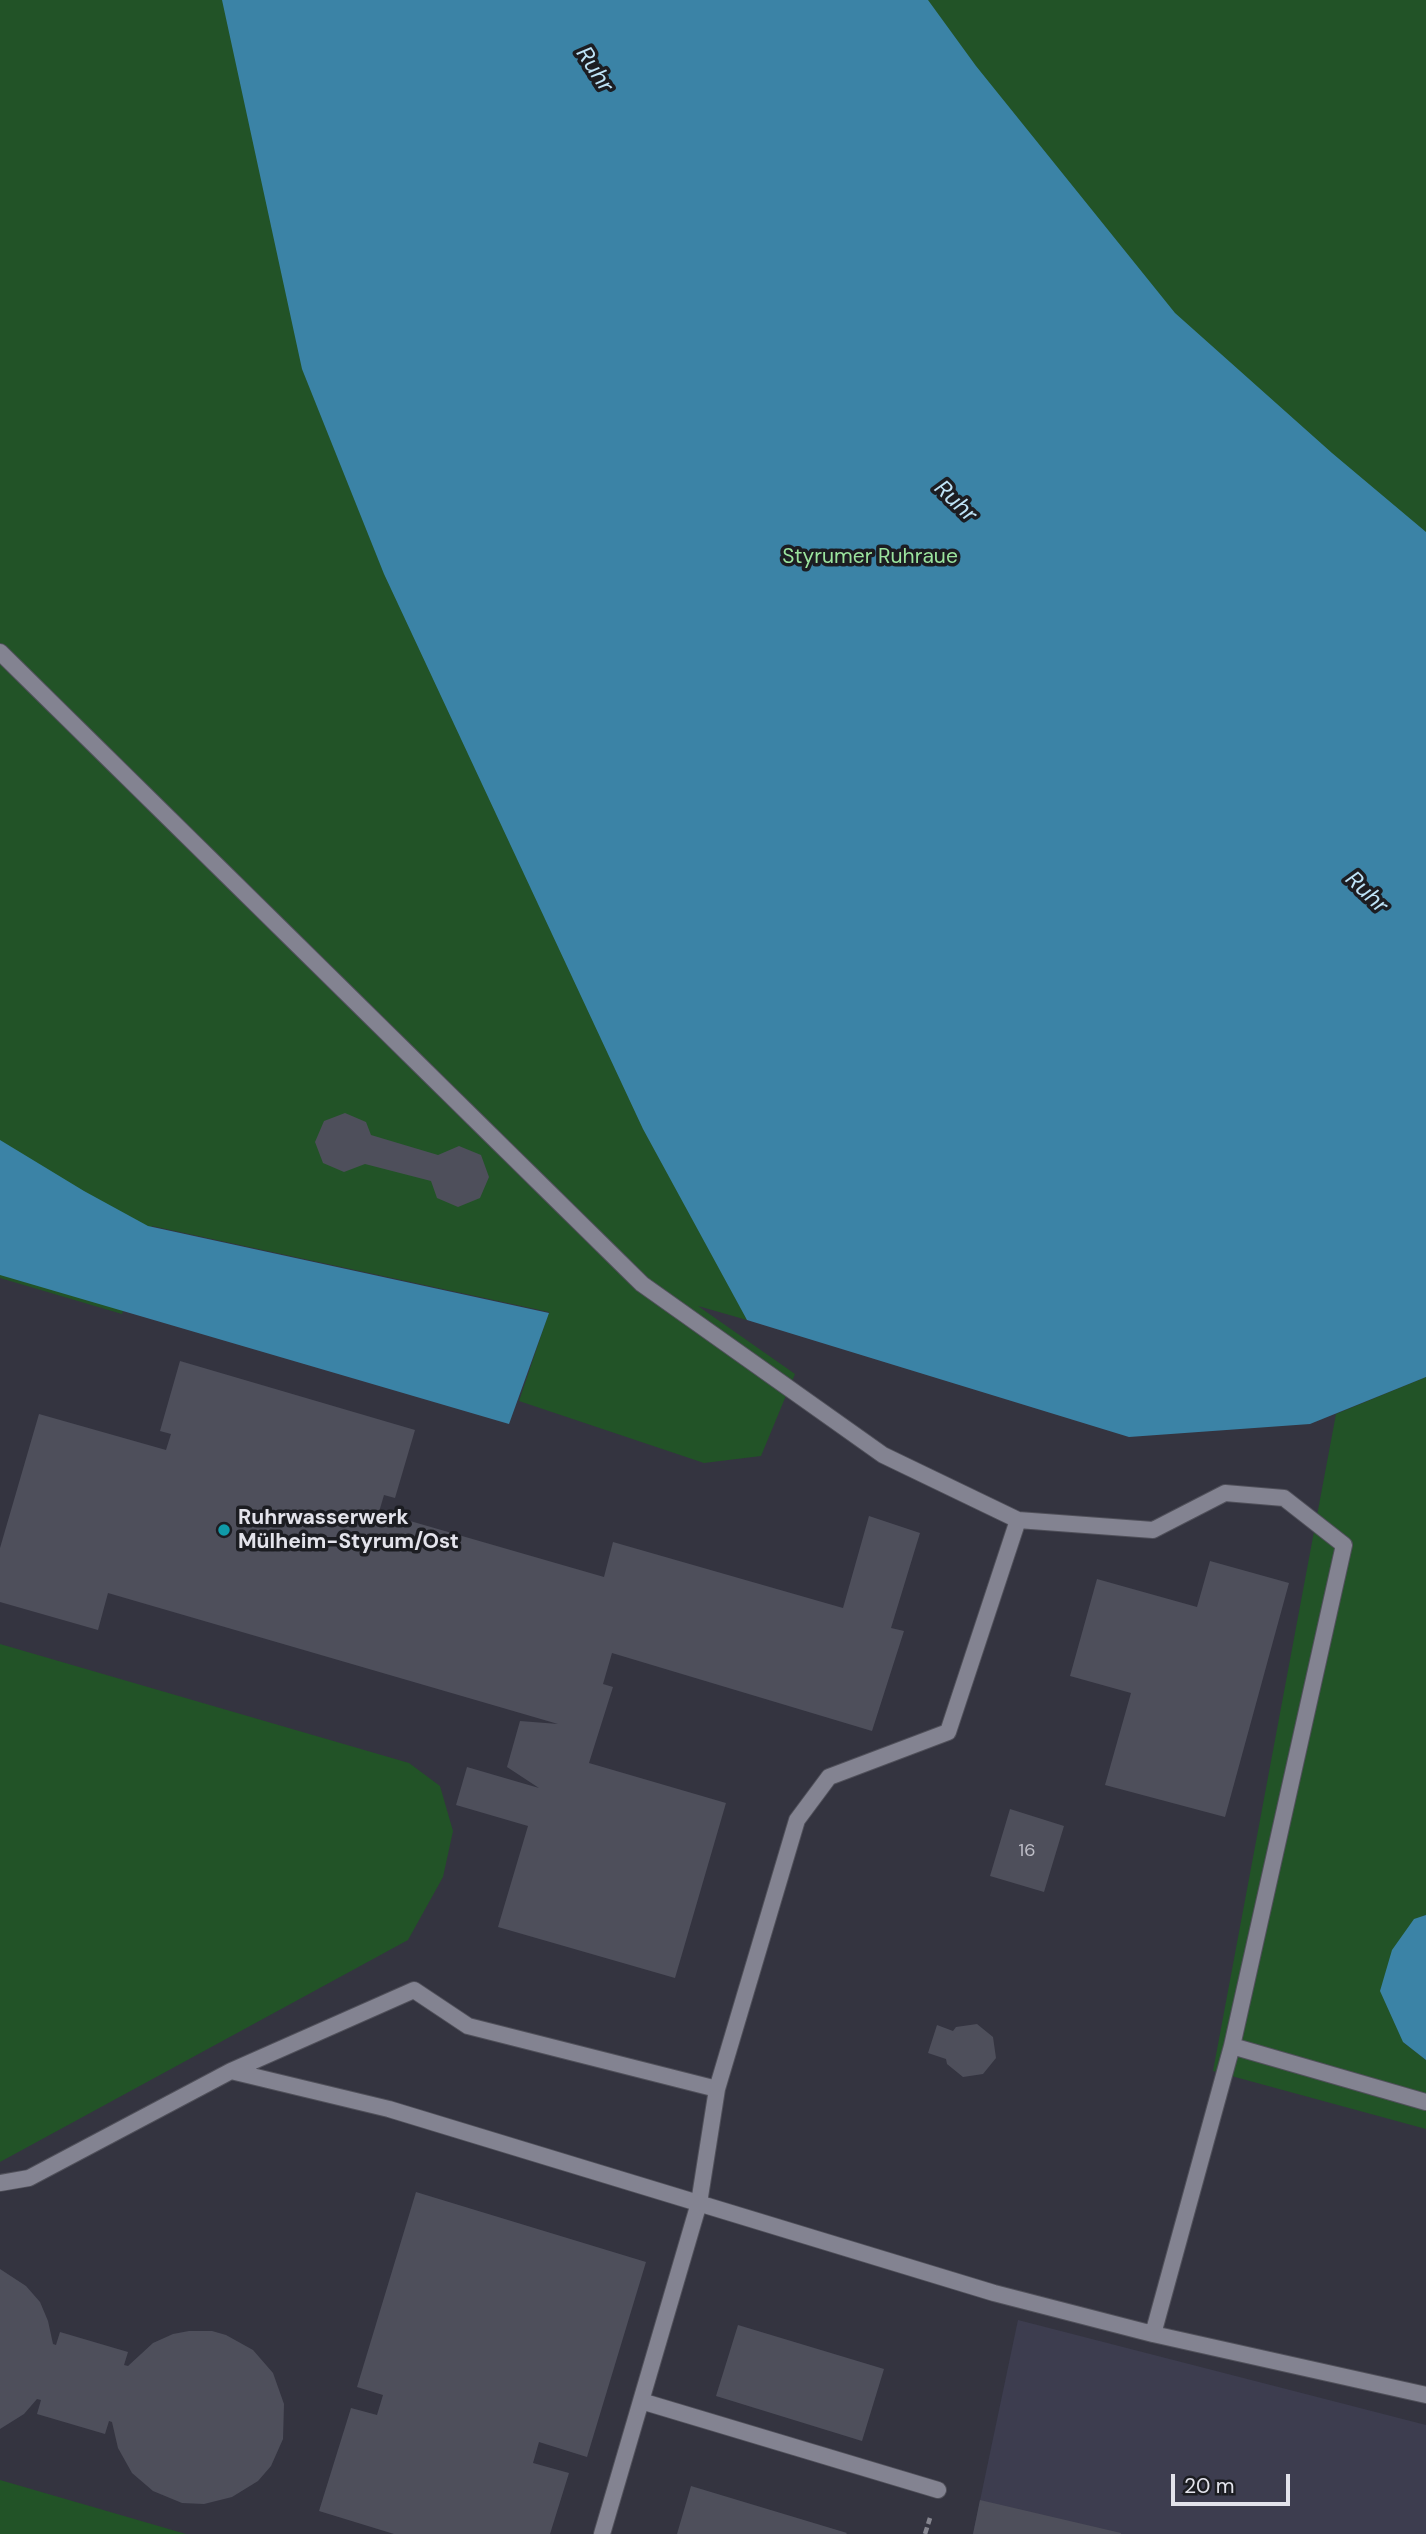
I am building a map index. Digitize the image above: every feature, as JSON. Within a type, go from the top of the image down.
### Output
[{"type":"lane","points":[[0,652],[642,1284],[883,1455],[1018,1520],[1153,1530],[1225,1493],[1284,1498],[1345,1545],[1233,2046],[1153,2334]]},
{"type":"lane","points":[[602,2534],[699,2203],[717,2089],[797,1820],[829,1777],[948,1732],[1018,1520]]},
{"type":"lane","points":[[0,2183],[29,2178],[231,2071],[414,1990],[468,2026],[717,2089]]},
{"type":"lane","points":[[1233,2046],[1426,2102]]},
{"type":"lane","points":[[231,2071],[389,2109],[994,2294],[1153,2334],[1426,2395]]},
{"type":"lane","points":[[641,2401],[938,2490]]},
{"type":"shaded area","points":[[1018,2320],[1426,2425],[1426,2534],[973,2534]]},
{"type":"green space","name":"Styrumer Ruhraue","points":[[0,0],[1426,0],[1426,1345],[734,1295],[747,1320],[698,1306],[795,1374],[761,1456],[704,1463],[519,1401],[549,1312],[152,1226],[122,1314],[0,1278]]},
{"type":"green space","points":[[1426,1377],[1426,1915],[1414,1920],[1403,2042],[1426,2060],[1426,2129],[1213,2071],[1336,1414]]},
{"type":"green space","points":[[0,1644],[409,1763],[440,1786],[453,1831],[443,1877],[408,1940],[0,2162]]},
{"type":"green space","points":[[0,2480],[186,2534],[0,2534]]},
{"type":"water","name":"Styrumer Ruhraue","points":[[222,0],[928,0],[976,66],[1175,313],[1332,453],[1426,532],[1426,1377],[1310,1424],[1129,1437],[747,1320],[643,1129],[384,574],[302,369]]},
{"type":"water","points":[[0,1140],[148,1226],[549,1313],[509,1424],[0,1275]]},
{"type":"water","points":[[1426,1915],[1426,2060],[1403,2042],[1380,1991],[1392,1950],[1414,1919]]},
{"type":"building","points":[[345,1113],[366,1122],[371,1135],[438,1155],[459,1146],[481,1155],[489,1177],[480,1198],[458,1207],[437,1198],[431,1181],[365,1164],[344,1172],[323,1163],[315,1142],[324,1121]]},
{"type":"building","points":[[180,1361],[415,1430],[395,1498],[384,1495],[379,1512],[604,1577],[613,1542],[843,1608],[869,1516],[920,1533],[891,1628],[904,1631],[872,1731],[612,1653],[603,1684],[613,1687],[589,1763],[726,1803],[675,1978],[498,1927],[528,1826],[456,1805],[467,1767],[539,1788],[507,1767],[520,1721],[558,1724],[108,1593],[98,1630],[0,1602],[0,1548],[39,1414],[166,1450],[171,1434],[160,1431]]},
{"type":"building","points":[[1210,1561],[1289,1583],[1225,1817],[1105,1785],[1131,1693],[1070,1676],[1097,1579],[1197,1607]]},
{"type":"building","points":[[1010,1809],[1064,1826],[1044,1892],[990,1876]]},
{"type":"building","points":[[977,2024],[993,2037],[996,2058],[983,2074],[963,2077],[947,2064],[946,2059],[928,2053],[937,2025],[953,2031],[956,2027]]},
{"type":"building","points":[[416,2192],[646,2262],[587,2457],[539,2442],[533,2463],[569,2473],[550,2534],[394,2534],[319,2511],[351,2408],[377,2415],[383,2395],[357,2387]]},
{"type":"building","points":[[0,2269],[26,2286],[40,2302],[53,2344],[56,2345],[60,2332],[128,2352],[124,2365],[128,2366],[153,2343],[173,2334],[189,2331],[212,2331],[226,2335],[253,2350],[273,2373],[284,2404],[283,2439],[271,2466],[258,2481],[232,2497],[204,2504],[182,2503],[153,2491],[132,2473],[118,2448],[112,2422],[109,2421],[105,2434],[37,2414],[41,2400],[37,2399],[24,2414],[0,2429]]},
{"type":"building","points":[[738,2325],[884,2369],[862,2441],[716,2396]]},
{"type":"building","points":[[691,2486],[847,2533],[677,2534]]},
{"type":"building","points":[[980,2500],[1121,2533],[1121,2534],[973,2534]]},
{"type":"place","name":"Ruhrwasserwerk Mülheim-Styrum/Ost","points":[[224,1530]]},
{"type":"water label","name":"Ruhr","points":[[594,70]]},
{"type":"water label","name":"Ruhr","points":[[955,502]]},
{"type":"water label","name":"Ruhr","points":[[1366,893]]}]
